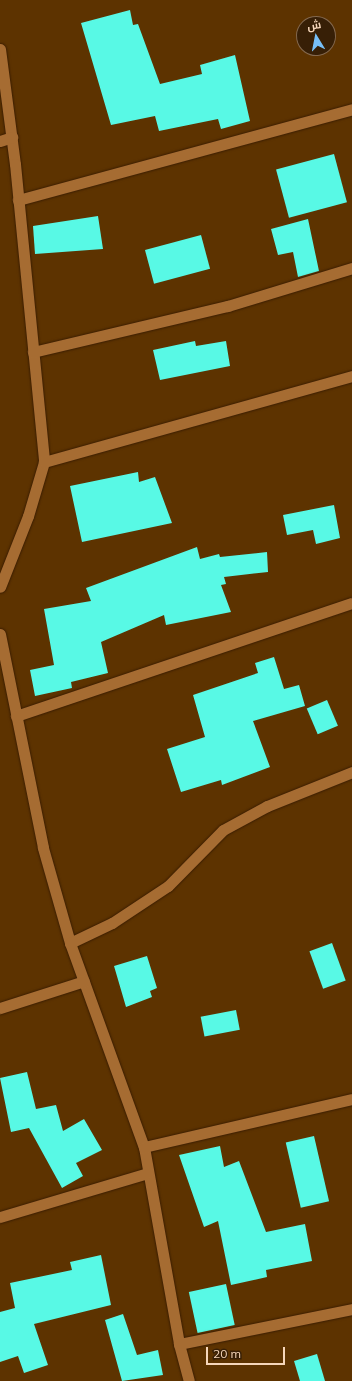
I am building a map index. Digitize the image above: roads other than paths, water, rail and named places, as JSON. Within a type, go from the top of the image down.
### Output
[{"type":"street","points":[[0,49],[12,137],[44,462],[28,516],[0,587]]},
{"type":"street","points":[[18,200],[352,109]]},
{"type":"street","points":[[0,141],[12,137]]},
{"type":"street","points":[[33,352],[228,306],[352,268]]},
{"type":"street","points":[[44,462],[352,376]]},
{"type":"street","points":[[16,716],[352,603]]},
{"type":"street","points":[[0,634],[43,848],[70,943],[144,1148],[179,1344],[189,1381]]},
{"type":"street","points":[[70,943],[112,923],[168,886],[223,830],[267,806],[352,772]]},
{"type":"street","points":[[0,1008],[84,981]]},
{"type":"street","points":[[144,1148],[352,1099]]},
{"type":"street","points":[[0,1217],[148,1173]]},
{"type":"street","points":[[179,1344],[352,1309]]}]
